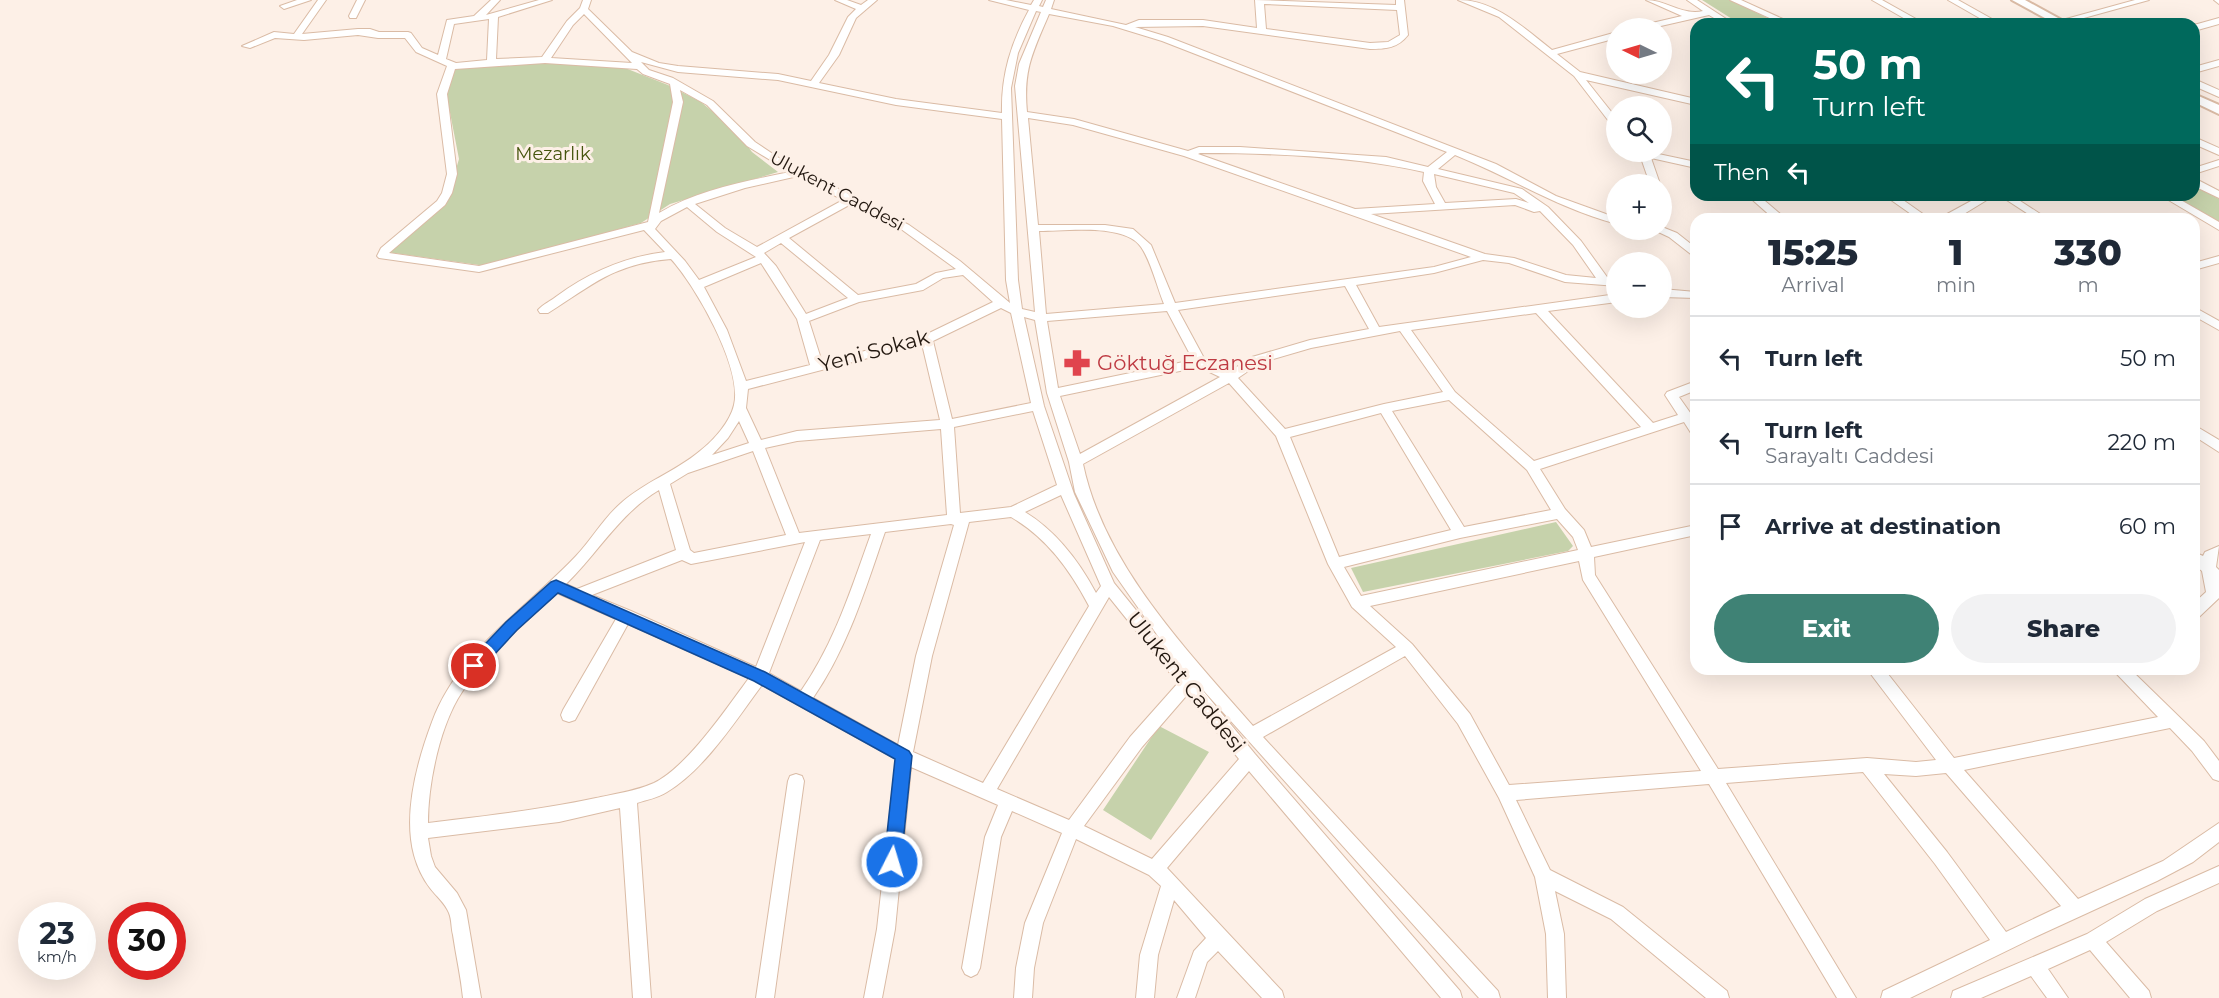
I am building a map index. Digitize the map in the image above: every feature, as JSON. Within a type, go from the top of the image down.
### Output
[{"type":"main road","points":[[2003,0],[2041,18]]},
{"type":"main road","points":[[2017,0],[2044,18]]},
{"type":"main road","points":[[2200,91],[2217,94]]},
{"type":"main road","points":[[2200,101],[2219,110]]},
{"type":"street","points":[[284,6],[307,0]]},
{"type":"street","points":[[296,37],[322,0]]},
{"type":"street","points":[[353,16],[361,0]]},
{"type":"street","points":[[476,18],[496,0]]},
{"type":"street","points":[[548,0],[494,16],[450,22],[442,94],[452,174],[447,193],[441,203],[385,250],[383,256],[479,269],[501,266],[651,223],[688,203],[761,180],[800,173]]},
{"type":"street","points":[[839,0],[860,8]]},
{"type":"street","points":[[814,84],[834,55],[852,16],[873,0]]},
{"type":"street","points":[[993,0],[1048,5],[1165,39],[1491,166],[1541,194],[1580,211],[1606,218]]},
{"type":"street","points":[[1462,0],[1502,15],[1577,74],[1606,112]]},
{"type":"street","points":[[1650,0],[1691,17]]},
{"type":"street","points":[[1691,0],[1720,18]]},
{"type":"street","points":[[1734,0],[1776,18]]},
{"type":"street","points":[[1876,0],[1910,18]]},
{"type":"street","points":[[1888,0],[1922,18]]},
{"type":"street","points":[[1952,0],[1986,18]]},
{"type":"street","points":[[2071,18],[2145,0]]},
{"type":"street","points":[[1126,28],[1139,23],[1203,23],[1370,46],[1391,45],[1399,42],[1404,35],[1400,4],[1260,1],[1262,30]]},
{"type":"street","points":[[1017,311],[1012,280],[1006,88],[1010,58],[1020,32],[1036,3]]},
{"type":"street","points":[[545,60],[586,4]]},
{"type":"street","name":"Ulukent Caddesi","points":[[586,4],[646,72],[674,82],[710,102],[752,144],[778,162],[905,227],[965,271],[1001,303],[1017,311],[1041,318]]},
{"type":"street","points":[[1048,5],[1024,64],[1020,86],[1041,318],[1053,393],[1076,462],[1082,492],[1118,568],[1177,650],[1251,735],[1491,998]]},
{"type":"street","points":[[1672,21],[1710,12]]},
{"type":"street","points":[[491,62],[494,16]]},
{"type":"street","points":[[2200,26],[2219,21]]},
{"type":"street","points":[[246,46],[274,35],[296,37],[370,32],[378,35],[408,35],[420,50],[446,63],[462,66],[491,62],[545,60],[640,66]]},
{"type":"street","points":[[1550,53],[1606,38]]},
{"type":"street","points":[[626,52],[657,65],[678,69],[778,77],[896,102],[1007,117]]},
{"type":"street","points":[[2200,68],[2219,63]]},
{"type":"street","points":[[1577,74],[1690,101]]},
{"type":"street","points":[[472,998],[472,983],[458,912],[444,888],[429,872],[417,824],[434,742],[446,708],[455,689],[512,626],[584,557],[629,502],[663,483],[707,452],[723,436],[739,407],[742,386],[729,345],[682,264],[648,229],[678,102],[674,82]]},
{"type":"street","points":[[2200,85],[2217,94]]},
{"type":"street","points":[[1024,114],[1074,122],[1188,154],[1483,256],[1510,260],[1573,279],[1606,283]]},
{"type":"street","points":[[2200,143],[2219,152]]},
{"type":"street","points":[[1188,154],[1199,150],[1386,160],[1518,191],[1544,210],[1577,243],[1606,280]]},
{"type":"street","points":[[1442,207],[1427,180],[1430,169],[1453,152]]},
{"type":"street","points":[[1672,159],[1690,164]]},
{"type":"street","points":[[2200,169],[2219,163]]},
{"type":"street","points":[[2200,184],[2219,195]]},
{"type":"street","points":[[696,286],[760,255],[782,238],[852,199]]},
{"type":"street","points":[[1759,201],[1774,213]]},
{"type":"street","points":[[1898,201],[1916,213]]},
{"type":"street","points":[[1958,213],[1980,201]]},
{"type":"street","points":[[2014,201],[2033,213]]},
{"type":"street","points":[[2175,201],[2195,213]]},
{"type":"street","points":[[1352,212],[1516,202],[1544,210]]},
{"type":"street","points":[[688,203],[722,230],[760,255],[772,268],[803,319],[817,367]]},
{"type":"street","points":[[2200,216],[2219,227]]},
{"type":"street","points":[[1033,228],[1105,228],[1129,231],[1146,245],[1171,307],[1200,363]]},
{"type":"street","points":[[1672,235],[1690,248]]},
{"type":"street","points":[[782,238],[856,299]]},
{"type":"street","points":[[544,310],[594,276],[614,267],[629,262],[673,255]]},
{"type":"street","points":[[1041,318],[1171,307],[1349,283],[1434,270],[1483,256]]},
{"type":"street","points":[[2200,265],[2219,259]]},
{"type":"street","points":[[2200,265],[2219,273]]},
{"type":"street","points":[[803,319],[856,299],[919,287],[940,275],[965,271]]},
{"type":"street","points":[[1349,283],[1376,332]]},
{"type":"street","points":[[1672,292],[1690,294]]},
{"type":"street","points":[[1076,462],[1230,377],[1256,360],[1310,344],[1403,327],[1606,300]]},
{"type":"street","name":"Yeni Sokak","points":[[742,386],[927,339],[1001,303]]},
{"type":"street","points":[[1539,309],[1650,428]]},
{"type":"street","name":"Ulukent Caddesi","points":[[1017,311],[1038,406],[1066,487],[1108,586],[1249,759],[1453,998]]},
{"type":"street","points":[[2200,315],[2219,326]]},
{"type":"street","points":[[1403,327],[1451,395],[1532,467],[1560,513],[1579,534],[1587,555],[1588,576],[1713,776],[1847,998]]},
{"type":"street","points":[[873,998],[886,928],[904,756],[924,656],[958,520],[947,424],[927,339]]},
{"type":"street","points":[[1053,393],[1200,363],[1230,377],[1282,434],[1335,564],[1357,603],[1407,648],[1464,720],[1505,792],[1544,876],[1556,934],[1557,998]]},
{"type":"street","points":[[1690,388],[1671,395],[1690,422]]},
{"type":"street","points":[[1282,434],[1384,408],[1451,395]]},
{"type":"street","points":[[679,471],[698,467],[757,445],[797,436],[947,424],[1038,406]]},
{"type":"street","points":[[739,407],[757,445],[794,539]]},
{"type":"street","points":[[1384,408],[1460,533]]},
{"type":"street","points":[[1532,467],[1686,417]]},
{"type":"street","points":[[2200,433],[2219,447]]},
{"type":"street","points":[[663,483],[684,553],[691,559],[815,535],[1013,512],[1066,487]]},
{"type":"street","points":[[1013,512],[1033,522],[1067,558],[1082,576],[1096,606]]},
{"type":"street","points":[[1335,564],[1460,533],[1560,513]]},
{"type":"street","points":[[802,700],[825,668],[844,629],[880,528]]},
{"type":"street","points":[[1357,603],[1690,531]]},
{"type":"street","points":[[418,832],[559,814],[628,799],[660,788],[683,771],[721,728],[760,676],[815,535]]},
{"type":"street","points":[[2200,607],[2214,594],[2214,574],[2210,556],[2219,552]]},
{"type":"street","points":[[577,595],[684,553]]},
{"type":"street","points":[[2200,562],[2214,574]]},
{"type":"street","points":[[556,586],[760,676],[904,756],[1072,829],[1155,869],[1171,883],[1218,938],[1275,998]]},
{"type":"street","points":[[986,793],[1108,586]]},
{"type":"street","points":[[569,715],[626,615]]},
{"type":"street","points":[[1251,735],[1407,648]]},
{"type":"street","points":[[1880,675],[1950,766],[2075,909]]},
{"type":"street","points":[[2125,675],[2198,746],[2219,774]]},
{"type":"street","points":[[1023,998],[1025,968],[1034,923],[1072,829],[1136,742],[1188,683]]},
{"type":"street","points":[[1505,792],[1867,765],[1916,769],[1950,766],[2173,721]]},
{"type":"street","points":[[2198,746],[2219,760]]},
{"type":"street","points":[[1155,869],[1249,759]]},
{"type":"street","points":[[1867,765],[1941,858],[2003,943]]},
{"type":"street","points":[[765,998],[796,780]]},
{"type":"street","points":[[628,799],[642,998]]},
{"type":"street","points":[[971,968],[993,837],[1007,802]]},
{"type":"street","points":[[1890,998],[2075,909],[2169,868],[2205,844],[2219,831]]},
{"type":"street","points":[[1960,998],[2093,940],[2151,905],[2219,874]]},
{"type":"street","points":[[1544,876],[1617,913],[1720,998]]},
{"type":"street","points":[[1145,998],[1149,955],[1171,883]]},
{"type":"street","points":[[1186,998],[1200,957],[1218,938]]},
{"type":"street","points":[[2093,940],[2142,998]]},
{"type":"street","points":[[2034,966],[2059,998]]},
{"type":"green space","points":[[1702,0],[1730,0],[1768,18],[1730,18]]},
{"type":"green space","name":"Mezarlık","points":[[567,62],[625,68],[668,85],[701,102],[737,132],[752,152],[778,172],[670,204],[641,223],[486,266],[386,252],[446,203],[459,159],[446,92],[451,69],[499,64]]},
{"type":"green space","points":[[2200,189],[2219,199],[2219,222],[2182,201],[2200,201]]},
{"type":"green space","points":[[1556,522],[1573,546],[1568,551],[1363,592],[1351,568]]},
{"type":"green space","points":[[1159,726],[1209,752],[1151,840],[1103,810]]},
{"type":"place","name":"Göktuğ Eczanesi","points":[[1077,363]]},
{"type":"route","points":[[474,666],[512,626],[556,586],[760,676],[904,756],[892,862]]}]
